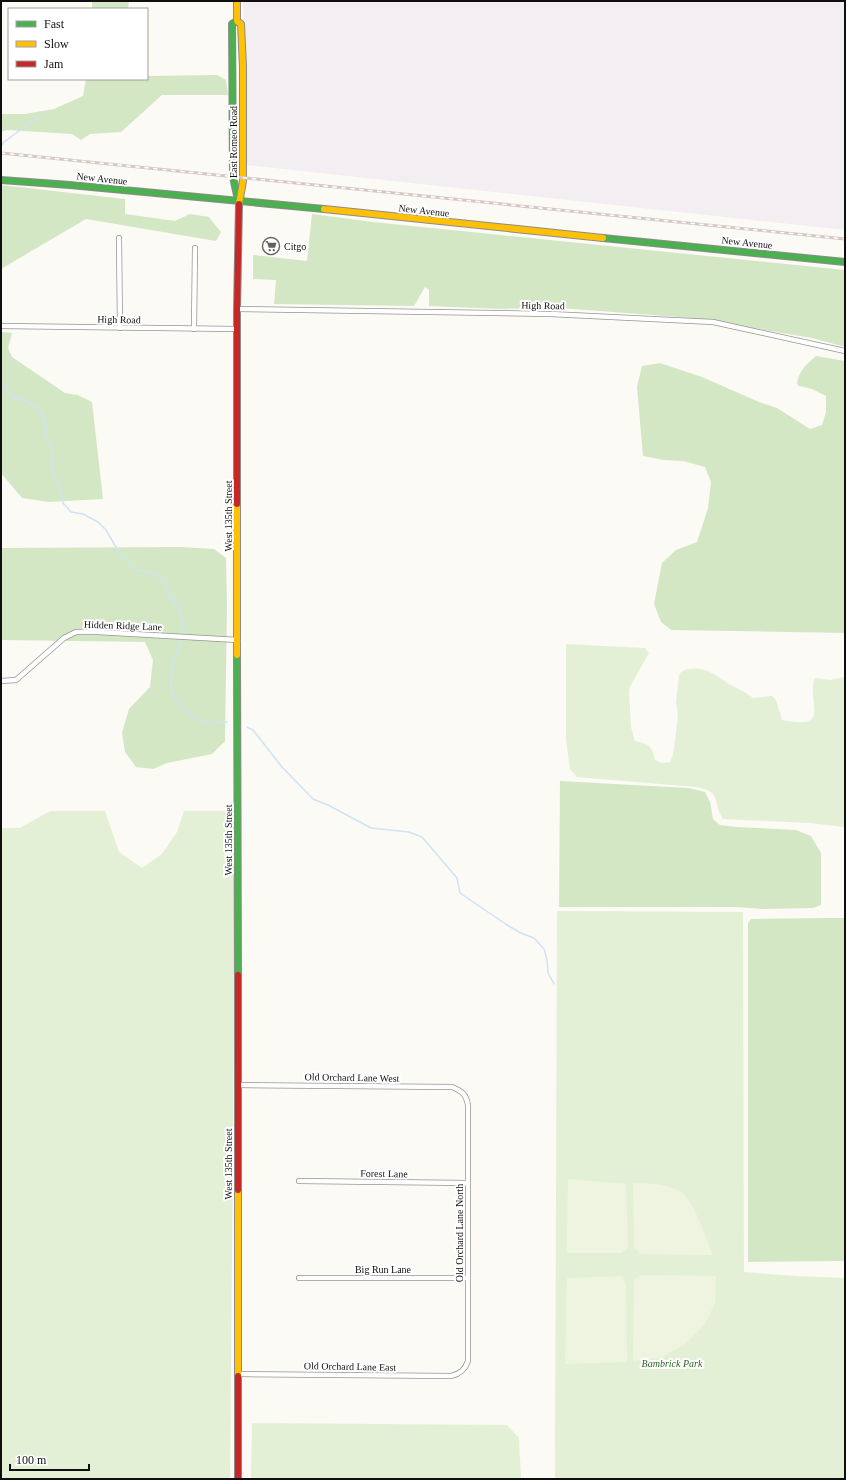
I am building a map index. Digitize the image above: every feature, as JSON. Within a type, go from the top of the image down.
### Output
[{"type":"street","name":"East Romeo Road","points":[[237,1],[237,21],[241,24],[243,97],[243,181],[239,201]]},
{"type":"street","name":"East Romeo Road","points":[[237,21],[232,24],[233,176],[239,201]]},
{"type":"street","name":"New Avenue","points":[[1,180],[239,201],[845,262]]},
{"type":"street","name":"West 135th Street","points":[[238,1479],[237,309],[239,201]]},
{"type":"street","points":[[119,238],[120,328]]},
{"type":"street","points":[[194,329],[195,248]]},
{"type":"street","name":"High Road","points":[[237,309],[550,314],[713,322],[845,351]]},
{"type":"street","name":"High Road","points":[[1,326],[238,329]]},
{"type":"street","name":"Hidden Ridge Lane","points":[[1,680],[16,680],[64,638],[76,632],[238,640]]},
{"type":"street","name":"Old Orchard Lane West","points":[[238,1085],[452,1087],[464,1093]]},
{"type":"street","name":"Old Orchard Lane North","points":[[462,1371],[466,1367],[468,1361],[468,1105],[464,1093]]},
{"type":"street","name":"Forest Lane","points":[[299,1181],[468,1183]]},
{"type":"street","name":"Big Run Lane","points":[[299,1278],[467,1278]]},
{"type":"street","name":"Old Orchard Lane East","points":[[238,1374],[450,1376],[462,1371]]},
{"type":"shaded area","points":[[243,1],[845,1],[845,230],[246,165],[246,78]]},
{"type":"green space","points":[[92,1],[129,1],[128,8],[92,8]]},
{"type":"green space","points":[[217,75],[226,80],[228,95],[162,95],[121,132],[90,134],[81,140],[72,134],[7,130],[1,132],[1,114],[25,114],[54,109],[83,96],[86,80],[148,80],[148,76]]},
{"type":"green space","points":[[1,185],[125,199],[125,214],[175,221],[190,214],[209,217],[221,232],[216,241],[86,219],[1,269]]},
{"type":"green space","points":[[312,214],[373,222],[845,270],[845,347],[812,338],[692,318],[560,308],[500,309],[429,306],[429,290],[425,287],[414,306],[274,304],[276,280],[253,279],[253,255],[307,261]]},
{"type":"green space","points":[[1,332],[12,333],[8,348],[12,357],[65,393],[78,395],[92,402],[103,499],[49,502],[22,498],[1,473]]},
{"type":"green space","points":[[816,356],[845,361],[845,633],[671,630],[661,622],[654,604],[662,563],[676,550],[697,542],[708,508],[711,482],[705,467],[683,461],[664,460],[643,456],[637,387],[642,366],[660,363],[702,377],[759,402],[777,408],[810,429],[822,425],[826,412],[826,396],[797,384],[801,371]]},
{"type":"green space","points":[[181,547],[214,549],[226,558],[227,604],[225,741],[212,754],[167,763],[153,769],[136,767],[125,752],[122,733],[129,709],[150,687],[153,660],[145,642],[1,640],[1,548]]},
{"type":"green space","points":[[566,644],[645,648],[649,653],[630,687],[629,692],[631,727],[635,741],[649,746],[655,760],[662,763],[670,762],[673,755],[678,717],[676,702],[679,675],[684,670],[701,669],[709,672],[753,698],[772,696],[776,700],[782,720],[797,722],[812,719],[814,714],[814,679],[830,680],[845,677],[845,827],[810,823],[723,819],[713,794],[704,789],[696,787],[577,777],[570,769],[566,740]]},
{"type":"green space","points":[[560,781],[688,788],[705,792],[710,802],[713,819],[720,825],[796,830],[811,836],[821,853],[821,905],[813,908],[764,909],[735,907],[559,907]]},
{"type":"green space","points":[[50,811],[105,811],[119,852],[142,868],[162,854],[177,832],[184,811],[236,811],[230,1479],[1,1479],[1,828],[20,828]]},
{"type":"green space","name":"Bambrick Park","points":[[557,911],[743,912],[744,1272],[845,1278],[845,1479],[555,1479]]},
{"type":"green space","points":[[845,918],[845,1261],[748,1262],[748,923],[751,919]]},
{"type":"green space","points":[[568,1179],[626,1184],[628,1248],[621,1253],[567,1253]]},
{"type":"green space","points":[[633,1183],[664,1186],[676,1189],[686,1196],[695,1211],[713,1255],[641,1254],[634,1247]]},
{"type":"green space","points":[[641,1275],[716,1276],[715,1304],[704,1325],[684,1345],[662,1357],[633,1361],[634,1280]]},
{"type":"green space","points":[[622,1276],[626,1284],[627,1362],[565,1364],[567,1278]]},
{"type":"green space","points":[[252,1423],[507,1425],[519,1438],[521,1479],[251,1479]]},
{"type":"waterway","points":[[1,146],[4,142],[42,114]]},
{"type":"waterway","points":[[1,382],[11,396],[24,400],[36,408],[43,416],[46,426],[45,437],[51,443],[53,475],[59,484],[63,503],[71,512],[83,514],[98,522],[106,530],[120,554],[136,570],[156,574],[165,582],[171,597],[182,615],[182,636]]},
{"type":"waterway","points":[[181,641],[176,653],[171,675],[171,689],[174,697],[177,702],[199,720],[208,723],[227,722]]},
{"type":"waterway","points":[[247,727],[253,730],[282,767],[313,799],[328,805],[371,828],[409,832],[422,837],[457,878],[460,893],[507,925],[534,938],[544,949],[548,973],[554,984]]},
{"type":"railway","points":[[1,153],[845,239]]},
{"type":"traffic: fast","points":[[237,21],[232,24],[233,177],[238,200]]},
{"type":"traffic: fast","points":[[1,180],[324,209]]},
{"type":"traffic: fast","points":[[603,238],[845,262]]},
{"type":"traffic: fast","points":[[237,655],[238,975]]},
{"type":"traffic: slow","points":[[237,1],[237,21],[241,24],[243,67],[243,181],[239,204]]},
{"type":"traffic: slow","points":[[324,209],[603,238]]},
{"type":"traffic: slow","points":[[237,504],[237,655]]},
{"type":"traffic: slow","points":[[238,1190],[238,1376]]},
{"type":"traffic: jam","points":[[237,504],[237,309],[239,204]]},
{"type":"traffic: jam","points":[[238,975],[238,1190]]},
{"type":"traffic: jam","points":[[238,1376],[238,1479]]},
{"type":"place","name":"Citgo","points":[[271,246]]}]
